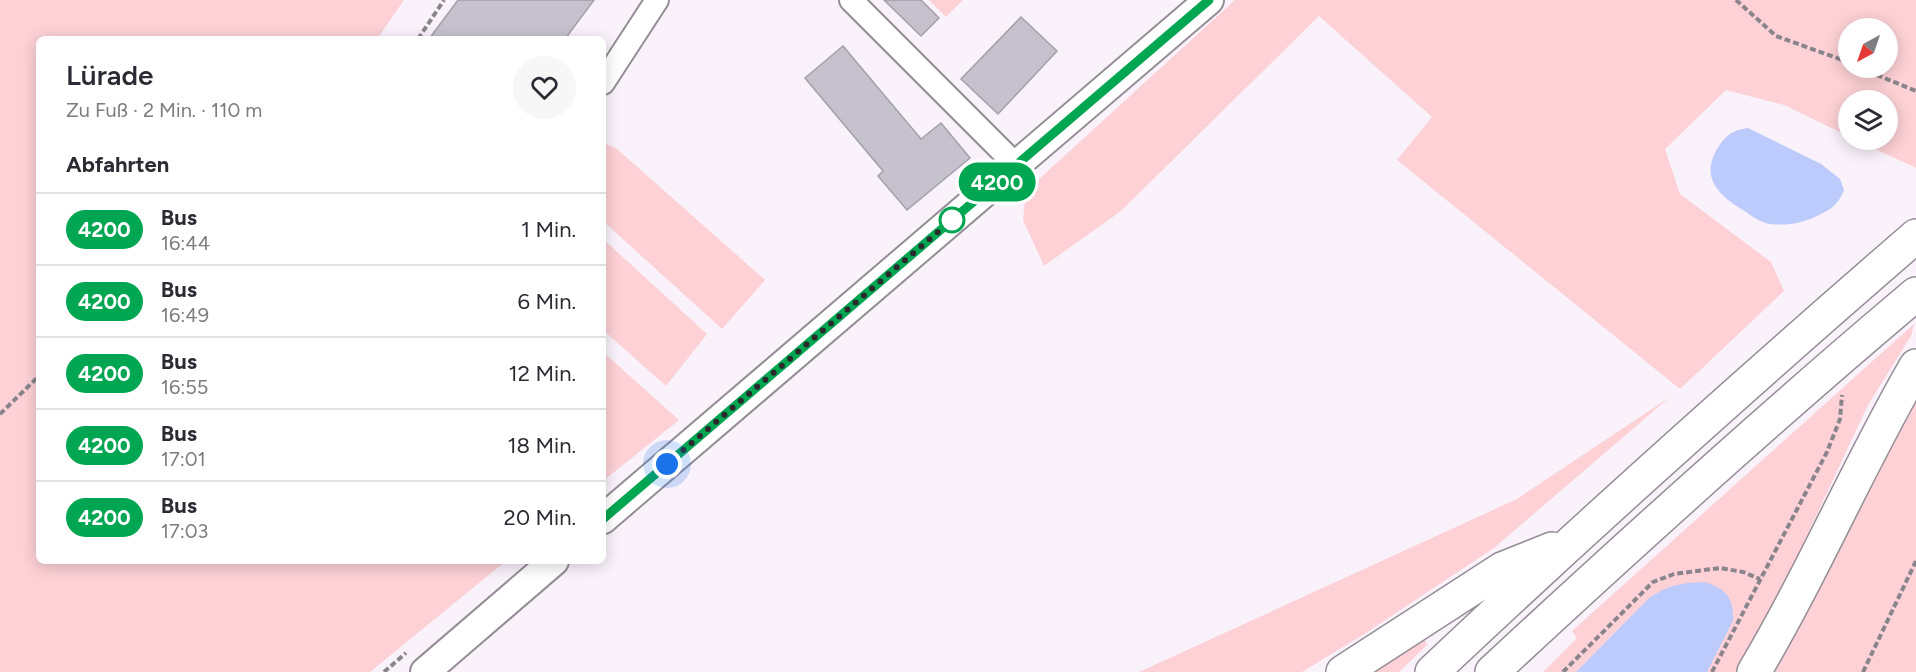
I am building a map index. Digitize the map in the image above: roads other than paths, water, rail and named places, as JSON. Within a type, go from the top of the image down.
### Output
[{"type":"highway","points":[[1432,672],[1571,541],[1916,236]]},
{"type":"highway","points":[[1492,672],[1644,532],[1916,294]]},
{"type":"highway","points":[[1754,672],[1805,580],[1887,416],[1916,366]]},
{"type":"highway","points":[[1343,672],[1502,569],[1571,541]]},
{"type":"main road","points":[[606,516],[1209,0]]},
{"type":"main road","points":[[425,672],[551,564]]},
{"type":"lane","points":[[606,78],[657,0]]},
{"type":"lane","points":[[851,0],[1016,165]]},
{"type":"water","points":[[1748,128],[1821,164],[1840,179],[1844,190],[1840,199],[1828,210],[1807,220],[1777,225],[1761,221],[1729,201],[1712,179],[1712,161],[1726,138],[1737,130]]},
{"type":"water","points":[[1705,582],[1723,591],[1730,600],[1733,613],[1733,621],[1707,672],[1576,672],[1648,599],[1675,586]]}]
